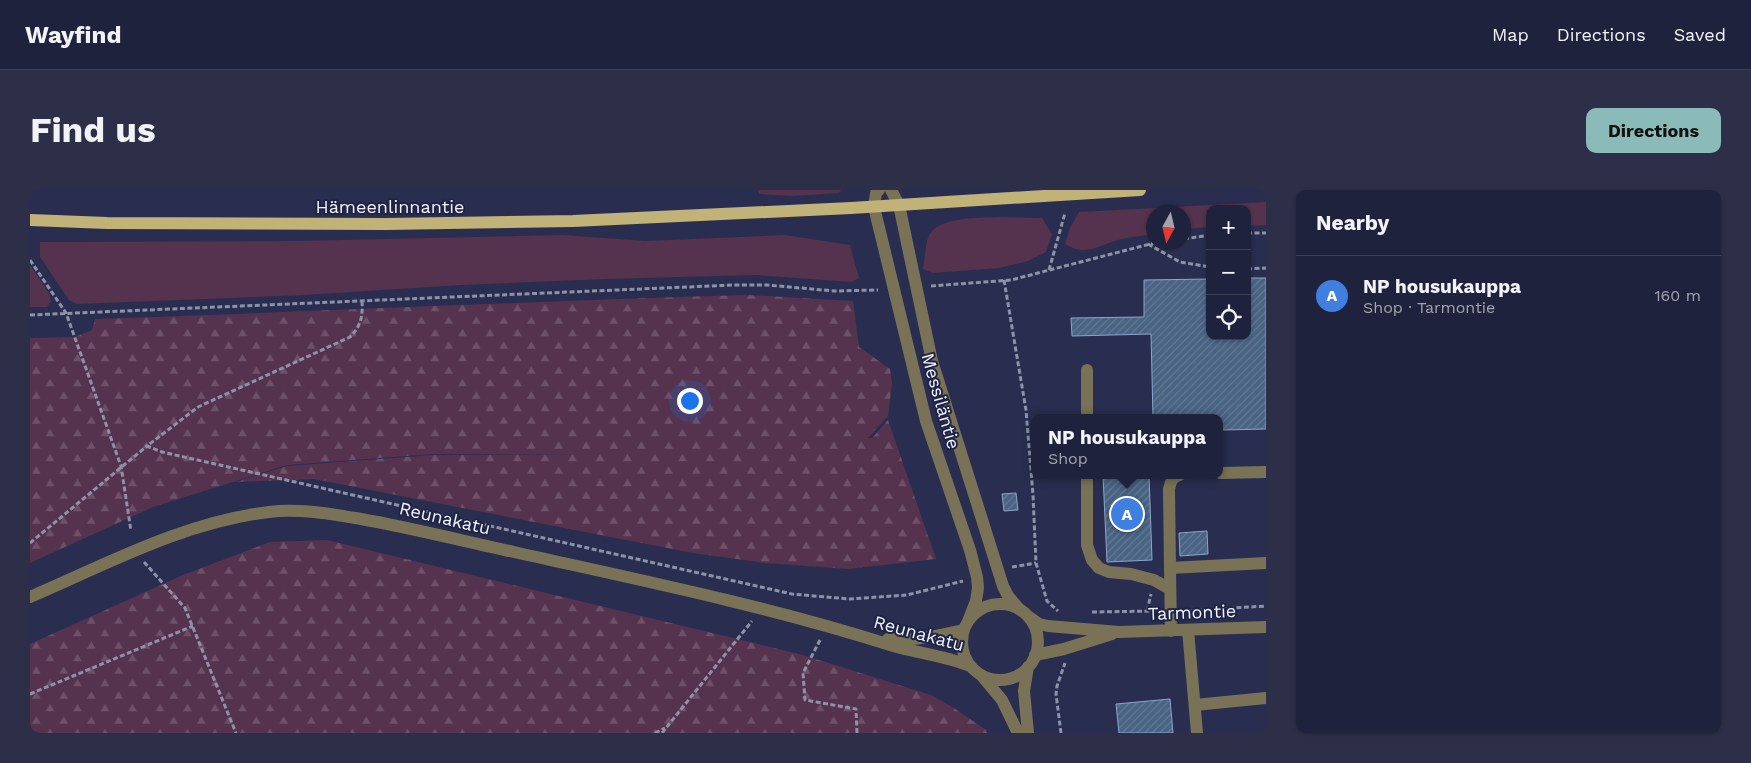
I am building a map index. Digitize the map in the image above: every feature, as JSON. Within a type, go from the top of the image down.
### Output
[{"type":"main road","name":"Hämeenlinnantie","points":[[30,220],[117,224],[396,224],[573,221],[874,207],[1140,190]]},
{"type":"street","points":[[874,207],[876,193],[879,190]]},
{"type":"street","name":"Messiläntie","points":[[892,190],[899,205],[932,361],[998,571],[1008,596],[1024,613]]},
{"type":"street","name":"Messiläntie","points":[[874,207],[926,421],[968,542],[977,577],[976,601],[966,624]]},
{"type":"street","points":[[1087,370],[1087,414]]},
{"type":"street","points":[[1223,473],[1266,472]]},
{"type":"street","points":[[1087,479],[1087,545],[1092,560],[1099,568],[1110,572],[1131,574],[1154,580],[1170,589]]},
{"type":"street","points":[[1171,631],[1169,489],[1173,479]]},
{"type":"street","name":"Reunakatu","points":[[30,597],[197,526],[232,517],[272,511],[307,511],[387,524],[623,576],[827,626],[893,646],[950,659],[975,670]]},
{"type":"street","points":[[1170,568],[1266,563]]},
{"type":"street","points":[[1018,733],[1002,700],[975,670],[964,654],[962,642],[966,624],[977,611],[987,606],[997,604],[1008,605],[1024,613],[1033,623],[1037,638],[1024,691],[1028,733]]},
{"type":"street","name":"Tarmontie","points":[[1024,613],[1039,624],[1048,626],[1119,632],[1266,627]]},
{"type":"street","name":"Reunakatu","points":[[859,635],[894,639],[942,636],[966,624]]},
{"type":"street","points":[[1188,630],[1197,733]]},
{"type":"street","name":"Tarmontie","points":[[1032,661],[1119,632]]},
{"type":"street","points":[[975,670],[992,679],[1006,679],[1018,675],[1032,661]]},
{"type":"street","points":[[1195,705],[1266,698]]},
{"type":"path","points":[[1049,270],[1065,212]]},
{"type":"path","points":[[1251,233],[1266,233]]},
{"type":"path","points":[[1191,238],[1206,236]]},
{"type":"path","points":[[926,286],[1011,280],[1146,245]]},
{"type":"path","points":[[1159,250],[1180,262],[1206,266]]},
{"type":"path","points":[[30,260],[66,313],[122,466],[131,531]]},
{"type":"path","points":[[1251,269],[1266,268]]},
{"type":"path","points":[[30,316],[734,285],[767,285],[834,291],[880,290]]},
{"type":"path","points":[[30,543],[122,466],[198,407],[350,336],[358,329],[360,324],[363,310],[362,301]]},
{"type":"path","points":[[147,446],[171,454],[792,594],[849,599],[907,595],[977,577]]},
{"type":"path","points":[[142,560],[186,608],[236,733]]},
{"type":"path","points":[[998,571],[1036,563]]},
{"type":"path","points":[[662,733],[762,610]]},
{"type":"path","points":[[30,694],[193,626]]},
{"type":"path","points":[[827,626],[803,673],[805,700],[856,709],[856,733]]},
{"type":"path","points":[[1061,733],[1056,694],[1065,666],[1064,649]]},
{"type":"path","points":[[655,733],[666,727]]},
{"type":"green space","points":[[758,190],[841,190],[839,193],[793,196],[759,194]]},
{"type":"green space","points":[[1266,202],[1266,225],[1251,226],[1251,205],[1210,205]]},
{"type":"green space","points":[[1206,205],[1206,227],[1191,228],[1191,206]]},
{"type":"green space","points":[[1146,208],[1146,235],[1122,239],[1092,249],[1079,250],[1072,248],[1065,244],[1070,228],[1079,212]]},
{"type":"green space","points":[[971,218],[1042,218],[1052,234],[1046,252],[1028,261],[999,268],[933,273],[923,269],[926,245],[932,231],[949,222]]},
{"type":"green space","points":[[562,235],[645,241],[785,235],[850,245],[859,278],[852,282],[756,275],[605,279],[461,285],[304,295],[77,304],[69,300],[40,257],[40,242],[298,241]]},
{"type":"green space","points":[[30,265],[49,293],[51,301],[47,307],[30,307]]},
{"type":"green space","points":[[747,295],[853,301],[859,347],[890,369],[892,383],[888,416],[868,438],[872,438],[888,420],[936,559],[848,569],[765,563],[693,553],[314,479],[235,482],[287,466],[433,455],[589,454],[434,454],[287,465],[153,507],[30,563],[30,338],[75,337],[92,330],[95,319]]},
{"type":"green space","points":[[327,540],[803,655],[931,695],[954,708],[986,730],[987,733],[30,733],[30,644],[183,575],[270,542]]},
{"type":"building","points":[[1251,278],[1266,278],[1266,429],[1223,430],[1223,414],[1153,414],[1151,334],[1072,336],[1071,318],[1144,317],[1144,280],[1206,279],[1206,340],[1251,340]]},
{"type":"building","points":[[1103,479],[1149,479],[1152,560],[1107,562]]},
{"type":"building","points":[[1016,493],[1018,510],[1004,511],[1002,494]]},
{"type":"building","points":[[1207,531],[1208,554],[1180,556],[1179,533]]},
{"type":"building","points":[[1170,699],[1173,733],[1119,733],[1116,704]]},
{"type":"place","name":"NP housukauppa","points":[[1127,514]]}]
